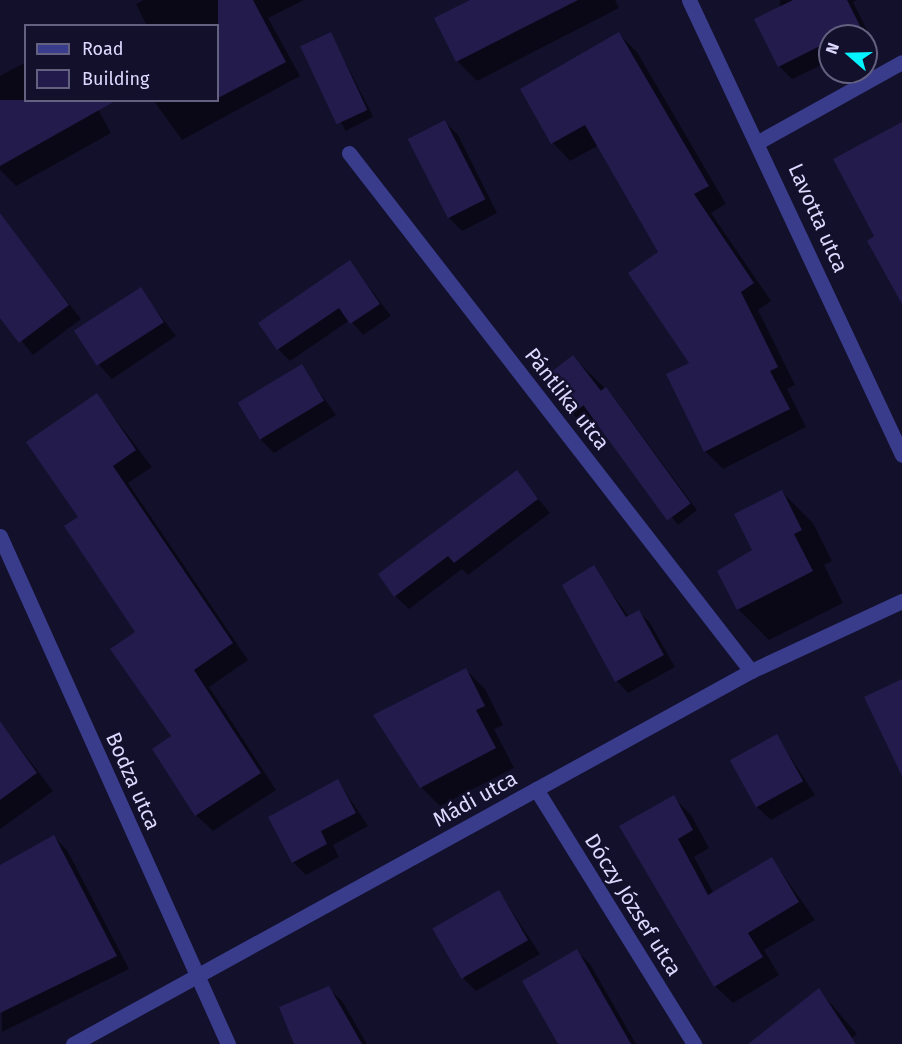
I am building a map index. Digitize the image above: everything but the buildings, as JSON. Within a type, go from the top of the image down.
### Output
[{"type":"street","name":"Lavotta utca","points":[[689,0],[760,141],[902,455]]},
{"type":"street","points":[[760,141],[902,62]]},
{"type":"street","name":"Pántlika utca","points":[[349,153],[751,671]]},
{"type":"street","name":"Bodza utca","points":[[0,536],[228,1044]]},
{"type":"street","name":"Mádi utca","points":[[74,1044],[751,671],[902,601]]},
{"type":"street","name":"Dóczy József utca","points":[[536,789],[694,1044]]}]
